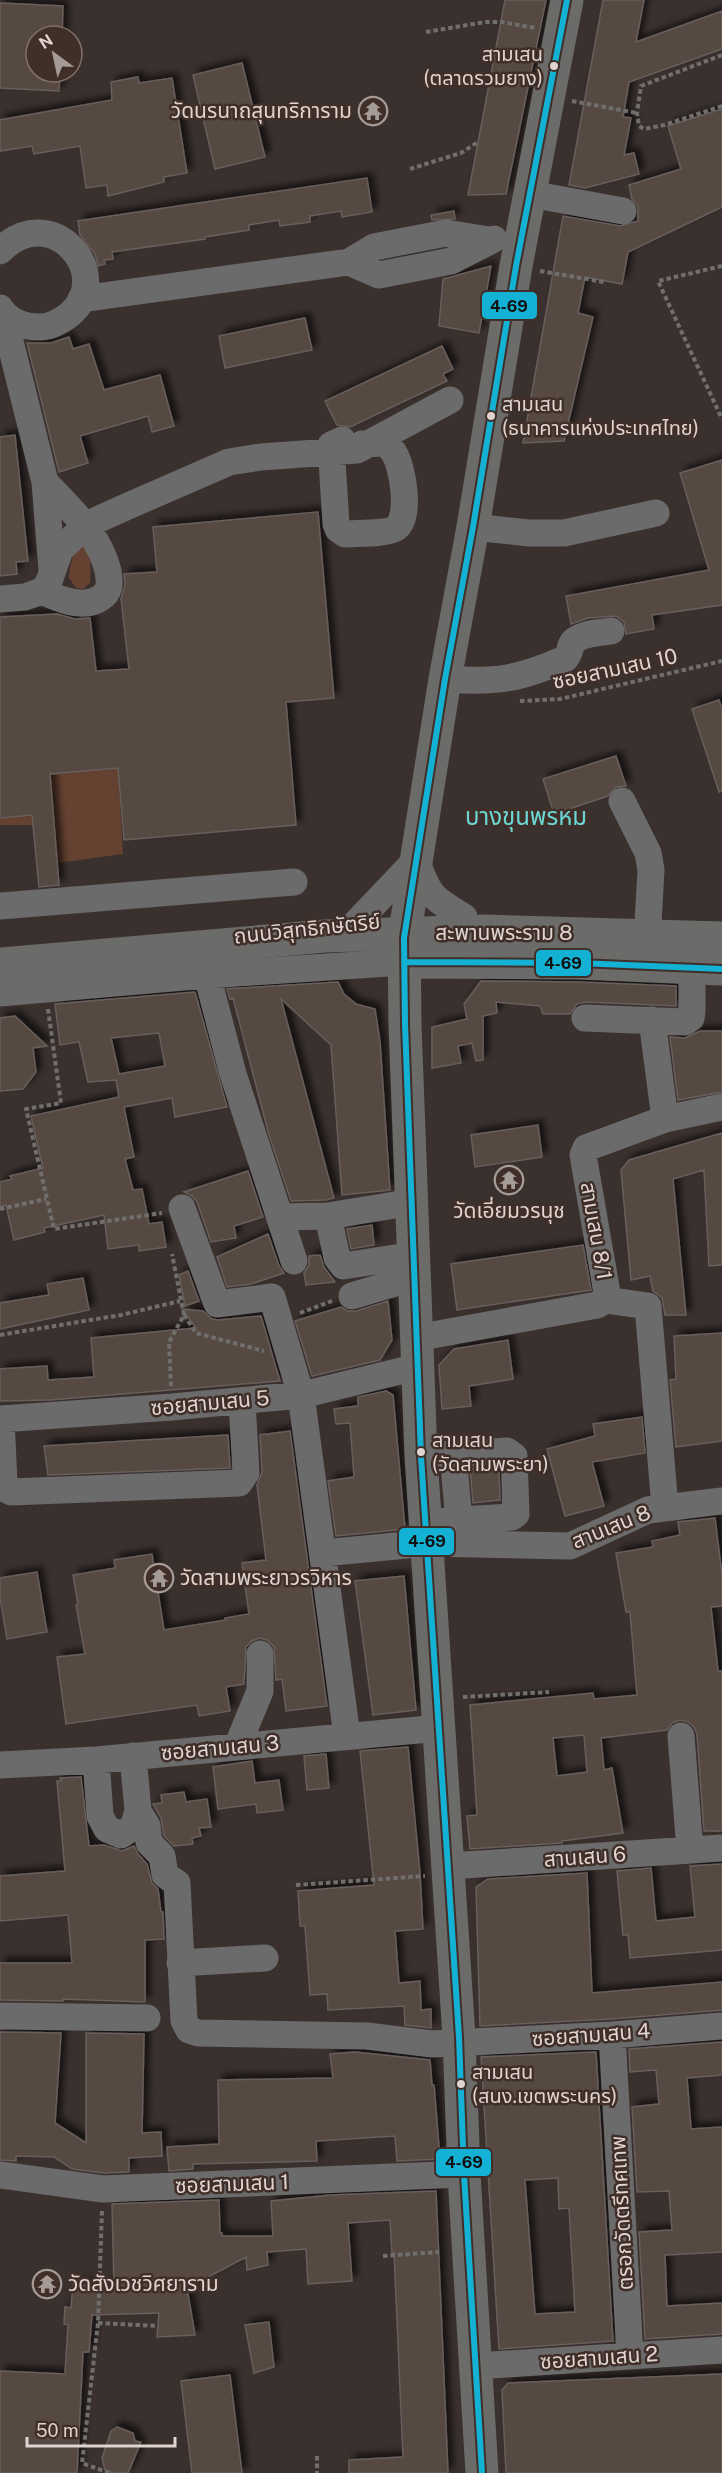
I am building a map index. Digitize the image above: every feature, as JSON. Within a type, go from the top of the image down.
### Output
[{"type":"main road","points":[[482,2473],[449,1870],[421,1456],[413,1202],[404,1017],[404,962],[407,919],[445,679],[473,527],[516,266],[567,0]]},
{"type":"main road","points":[[453,961],[454,952],[451,940],[454,929],[468,917]]},
{"type":"main road","name":"ถนนวิสุทธิกษัตริย์","points":[[407,919],[468,917],[722,923]]},
{"type":"main road","name":"สะพานพระราม 8","points":[[0,964],[325,936],[485,931],[722,938]]},
{"type":"main road","name":"สะพานพระราม 8","points":[[0,984],[229,963],[400,953],[712,966]]},
{"type":"main road","name":"ถนนวิสุทธิกษัตริย์","points":[[404,962],[712,966]]},
{"type":"street","points":[[530,194],[623,211]]},
{"type":"street","points":[[2,311],[15,322],[30,327],[46,327],[66,317],[81,299],[85,284],[84,268],[78,254],[68,243],[54,235],[39,232],[3,240]]},
{"type":"street","points":[[81,299],[349,262],[374,247],[446,233],[489,240],[523,232]]},
{"type":"street","points":[[2,311],[45,482],[47,582],[64,602],[96,601],[106,594],[110,582],[104,553],[86,525],[45,482]]},
{"type":"street","points":[[331,448],[442,398],[369,443]]},
{"type":"street","points":[[0,599],[25,597],[47,582],[60,550],[86,525],[230,462],[261,457],[369,443],[384,443],[393,451],[399,463],[405,509],[403,521],[394,530],[345,534],[338,530],[331,448]]},
{"type":"street","points":[[473,527],[529,533],[564,532],[656,513]]},
{"type":"street","points":[[445,679],[482,682],[513,678],[565,659],[570,654],[572,643],[579,637],[611,631]]},
{"type":"street","points":[[622,801],[648,853],[651,870],[648,923]]},
{"type":"street","points":[[355,924],[416,860],[426,886],[434,898],[468,917]]},
{"type":"street","points":[[0,906],[294,882]]},
{"type":"street","name":"ถนนวิสุทธิกษัตริย์","points":[[0,958],[407,919]]},
{"type":"street","points":[[404,1017],[415,988],[422,980],[453,961]]},
{"type":"street","name":"ถนนวิสุทธิกษัตริย์","points":[[0,993],[207,975],[404,962]]},
{"type":"street","points":[[369,964],[392,989],[404,1017]]},
{"type":"street","points":[[585,1018],[685,1022],[691,1018],[712,966]]},
{"type":"street","points":[[207,975],[230,1065],[294,1261]]},
{"type":"street","points":[[652,1020],[666,1119]]},
{"type":"street","name":"สามเสน 8/1","points":[[417,1353],[597,1305],[605,1300],[607,1293],[583,1155],[586,1148],[666,1119],[722,1107]]},
{"type":"street","points":[[281,1217],[328,1216],[413,1202]]},
{"type":"street","points":[[174,1210],[217,1304],[272,1297],[292,1358],[301,1395],[347,1736]]},
{"type":"street","points":[[328,1216],[337,1258],[343,1266],[415,1266]]},
{"type":"street","points":[[344,1298],[415,1266]]},
{"type":"street","points":[[605,1300],[648,1306],[666,1507]]},
{"type":"street","name":"ซอยสามเสน 5","points":[[0,1419],[301,1395],[417,1353]]},
{"type":"street","points":[[0,1419],[4,1483],[6,1489],[11,1492],[239,1483],[246,1473],[242,1401]]},
{"type":"street","points":[[323,1553],[427,1532],[459,1520],[516,1515],[514,1456],[507,1451],[421,1456]]},
{"type":"street","points":[[453,1455],[459,1520]]},
{"type":"street","name":"สานเสน 8","points":[[427,1532],[570,1546],[648,1509],[722,1501]]},
{"type":"street","points":[[237,1747],[260,1691],[260,1654]]},
{"type":"street","name":"ซอยสามเสน 3","points":[[0,1765],[96,1760],[347,1736],[438,1714]]},
{"type":"street","points":[[681,1736],[690,1850]]},
{"type":"street","points":[[96,1760],[100,1816],[107,1829],[121,1835],[133,1827],[138,1811],[133,1756]]},
{"type":"street","name":"ซอยสามเสน 4","points":[[138,1811],[147,1826],[149,1844],[162,1856],[165,1875],[177,1883],[184,2021],[189,2030],[198,2033],[367,2036],[432,2044],[612,2035],[722,2026]]},
{"type":"street","name":"สานเสน 6","points":[[449,1870],[722,1848]]},
{"type":"street","points":[[180,1963],[265,1958]]},
{"type":"street","points":[[0,2016],[147,2018]]},
{"type":"street","name":"ตรอกวัดตรีทศเทพ","points":[[612,2035],[630,2356]]},
{"type":"street","name":"ซอยสามเสน 1","points":[[0,2175],[103,2189],[464,2174]]},
{"type":"street","name":"ซอยสามเสน 2","points":[[476,2366],[722,2350]]},
{"type":"path","points":[[426,32],[484,22],[501,22],[560,33]]},
{"type":"path","points":[[722,55],[641,86],[637,113],[639,126],[644,129],[664,125],[722,106]]},
{"type":"path","points":[[548,97],[637,113]]},
{"type":"path","points":[[410,169],[461,153],[478,142]]},
{"type":"path","points":[[516,266],[604,282]]},
{"type":"path","points":[[722,266],[658,281],[722,419]]},
{"type":"path","name":"ซอยสามเสน 10","points":[[514,701],[560,699],[722,661]]},
{"type":"path","points":[[45,989],[61,1102],[26,1109],[54,1229],[174,1210]]},
{"type":"path","points":[[0,1209],[46,1199]]},
{"type":"path","points":[[171,1246],[184,1315],[196,1333],[292,1358]]},
{"type":"path","points":[[292,1316],[344,1298]]},
{"type":"path","points":[[0,1335],[122,1315],[180,1301]]},
{"type":"path","points":[[172,1407],[169,1342],[184,1315]]},
{"type":"path","points":[[438,1714],[549,1692]]},
{"type":"path","points":[[296,1885],[449,1870]]},
{"type":"path","points":[[103,2189],[98,2323],[82,2463],[109,2473]]},
{"type":"path","points":[[383,2256],[439,2252]]},
{"type":"path","points":[[98,2323],[158,2326]]},
{"type":"path","points":[[317,2456],[317,2473]]},
{"type":"shaded area","points":[[82,545],[88,554],[91,568],[90,583],[83,589],[76,588],[69,578],[73,556]]},
{"type":"shaded area","points":[[118,768],[123,854],[58,863],[50,774]]},
{"type":"shaded area","points":[[32,815],[33,825],[0,825],[0,818]]},
{"type":"building","points":[[505,0],[546,0],[506,194],[468,195]]},
{"type":"building","points":[[603,0],[644,0],[636,42],[722,11],[722,49],[629,82],[623,117],[631,118],[624,155],[634,153],[639,174],[585,188],[569,185]]},
{"type":"building","points":[[0,3],[63,6],[62,24],[24,24],[24,84],[59,84],[59,91],[0,88]]},
{"type":"building","points":[[242,63],[265,157],[215,169],[193,75]]},
{"type":"building","points":[[138,77],[139,83],[172,78],[187,173],[164,177],[164,182],[108,196],[107,185],[86,188],[80,146],[34,154],[32,146],[0,151],[0,120],[112,100],[111,82]]},
{"type":"building","points":[[722,109],[722,207],[628,252],[622,284],[585,277],[578,313],[593,317],[564,441],[523,443],[563,216],[620,226],[638,221],[638,206],[632,199],[629,185],[681,169],[668,126]]},
{"type":"building","points":[[367,178],[372,212],[342,217],[341,211],[310,216],[310,222],[280,226],[279,220],[249,225],[249,230],[205,237],[205,239],[112,252],[113,259],[104,260],[105,264],[98,266],[95,254],[80,235],[78,221]]},
{"type":"building","points":[[454,211],[455,219],[432,220],[431,215]]},
{"type":"building","points":[[491,266],[479,333],[439,326],[443,279]]},
{"type":"building","points":[[305,318],[312,350],[225,368],[219,336]]},
{"type":"building","points":[[69,337],[73,349],[89,344],[104,390],[160,375],[174,426],[152,432],[148,416],[80,436],[88,463],[59,472],[27,343],[51,343]]},
{"type":"building","points":[[442,346],[453,369],[443,374],[447,381],[350,427],[337,425],[325,401]]},
{"type":"building","points":[[15,435],[28,561],[16,562],[17,574],[0,576],[0,437]]},
{"type":"building","points":[[722,460],[722,605],[652,615],[654,629],[626,634],[624,622],[616,616],[588,618],[571,624],[566,596],[709,570],[680,473]]},
{"type":"building","points":[[318,512],[334,698],[286,702],[296,825],[124,840],[118,768],[50,774],[59,885],[39,887],[32,815],[0,818],[0,617],[57,614],[75,619],[90,618],[96,671],[129,669],[121,598],[125,585],[124,574],[157,572],[153,527]]},
{"type":"building","points":[[719,700],[722,709],[722,791],[719,792],[692,709]]},
{"type":"building","points":[[616,756],[626,786],[616,787],[608,796],[554,814],[543,779]]},
{"type":"building","points":[[481,981],[676,986],[676,1006],[586,1002],[577,1004],[570,1014],[543,1014],[540,1006],[496,1002],[497,1013],[483,1016],[483,1060],[476,1061],[472,1043],[458,1046],[461,1063],[432,1068],[432,1027],[467,1019],[464,1004]]},
{"type":"building","points":[[338,982],[344,994],[356,1004],[375,1009],[380,1042],[390,1190],[342,1195],[331,1045],[281,999],[334,1198],[291,1201],[269,1135],[233,998],[230,999],[227,989]]},
{"type":"building","points":[[195,992],[227,1107],[175,1117],[172,1098],[124,1107],[134,1157],[125,1159],[133,1190],[142,1189],[149,1224],[162,1222],[166,1247],[139,1251],[139,1245],[108,1249],[104,1215],[44,1228],[45,1232],[14,1240],[6,1205],[0,1207],[0,1182],[12,1179],[10,1176],[43,1168],[31,1116],[119,1097],[116,1080],[88,1082],[79,1042],[60,1045],[55,1004]],"holes":[[[159,1033],[165,1066],[119,1074],[111,1038]]]},
{"type":"building","points":[[15,1016],[47,1046],[33,1048],[36,1072],[23,1089],[0,1091],[0,1018]]},
{"type":"building","points":[[700,1031],[722,1031],[722,1092],[678,1100],[670,1037],[685,1038]]},
{"type":"building","points":[[538,1125],[542,1157],[475,1167],[471,1135]]},
{"type":"building","points":[[722,1133],[722,1265],[709,1266],[704,1170],[673,1179],[686,1315],[665,1315],[662,1298],[653,1291],[650,1276],[631,1280],[621,1170],[629,1160]]},
{"type":"building","points":[[248,1171],[263,1217],[234,1226],[236,1238],[211,1242],[197,1202],[184,1192]]},
{"type":"building","points":[[372,1225],[374,1245],[351,1249],[347,1229]]},
{"type":"building","points":[[268,1234],[279,1266],[284,1273],[251,1284],[227,1287],[217,1257]]},
{"type":"building","points":[[583,1245],[591,1290],[457,1310],[451,1264]]},
{"type":"building","points":[[320,1255],[324,1267],[335,1282],[306,1285],[304,1273],[309,1265],[309,1256]]},
{"type":"building","points":[[188,1271],[199,1301],[185,1306],[179,1275]]},
{"type":"building","points":[[83,1278],[89,1310],[0,1329],[0,1303],[49,1295],[47,1284]]},
{"type":"building","points":[[388,1301],[392,1340],[380,1360],[312,1376],[295,1321],[341,1307],[348,1311],[356,1311]]},
{"type":"building","points":[[182,1309],[203,1311],[212,1319],[218,1320],[261,1316],[280,1381],[50,1400],[0,1401],[0,1369],[47,1366],[48,1380],[94,1377],[91,1338],[196,1328]]},
{"type":"building","points":[[722,1333],[722,1441],[676,1447],[670,1380],[676,1379],[674,1336]]},
{"type":"building","points":[[508,1340],[513,1379],[469,1386],[471,1406],[442,1409],[439,1365],[454,1349]]},
{"type":"building","points":[[386,1391],[393,1395],[405,1529],[336,1536],[328,1481],[354,1477],[350,1423],[336,1424],[334,1409],[358,1406],[358,1397]]},
{"type":"building","points":[[642,1417],[645,1453],[592,1462],[604,1506],[565,1516],[547,1449],[595,1436],[593,1424]]},
{"type":"building","points":[[290,1431],[327,1706],[286,1711],[282,1679],[276,1680],[274,1647],[267,1640],[259,1638],[246,1647],[244,1684],[226,1687],[230,1711],[199,1716],[197,1705],[66,1724],[57,1657],[85,1654],[73,1575],[115,1568],[114,1560],[152,1554],[164,1630],[249,1614],[242,1563],[266,1560],[257,1485],[262,1472],[260,1435]]},
{"type":"building","points":[[228,1435],[230,1468],[48,1475],[44,1446]]},
{"type":"building","points":[[499,1467],[500,1500],[473,1503],[470,1469]]},
{"type":"building","points":[[715,1518],[722,1575],[722,1606],[711,1607],[718,1671],[722,1671],[722,1831],[704,1831],[697,1734],[688,1722],[680,1720],[672,1723],[667,1730],[601,1738],[604,1770],[612,1768],[623,1833],[562,1841],[562,1843],[470,1849],[467,1816],[477,1815],[470,1705],[593,1693],[594,1699],[637,1695],[630,1612],[626,1612],[616,1553],[653,1547],[652,1541],[680,1535],[678,1522]],"holes":[[[584,1735],[587,1772],[557,1776],[553,1738]]]},
{"type":"building","points":[[37,1572],[47,1632],[7,1639],[0,1598],[0,1578]]},
{"type":"building","points":[[404,1576],[416,1710],[373,1715],[355,1581]]},
{"type":"building","points":[[408,1747],[423,1929],[395,1931],[399,1983],[420,1981],[421,2010],[431,2009],[431,2028],[405,2025],[404,2006],[328,2010],[327,1994],[310,1995],[305,1926],[300,1926],[298,1891],[374,1885],[360,1751]]},
{"type":"building","points":[[326,1754],[329,1788],[307,1790],[304,1756]]},
{"type":"building","points":[[252,1761],[255,1783],[279,1780],[283,1810],[257,1813],[256,1804],[218,1809],[213,1767]]},
{"type":"building","points":[[81,1777],[89,1846],[104,1845],[122,1851],[134,1846],[147,1864],[152,1883],[158,1889],[161,1912],[163,1912],[164,1939],[145,1940],[145,2002],[63,1999],[63,2001],[0,2000],[0,1963],[72,1963],[68,1915],[0,1921],[0,1876],[65,1871],[57,1781],[61,1781],[60,1778]]},
{"type":"building","points":[[184,1792],[186,1802],[207,1799],[211,1827],[199,1828],[201,1836],[192,1838],[193,1844],[174,1846],[164,1836],[161,1818],[153,1804],[162,1803],[161,1795]]},
{"type":"building","points":[[722,1864],[722,1950],[630,1958],[628,1935],[623,1935],[617,1871],[651,1868],[656,1921],[695,1917],[690,1866]]},
{"type":"building","points":[[587,1873],[592,1993],[722,1982],[722,2010],[480,2026],[476,1887],[488,1879]]},
{"type":"building","points":[[0,2032],[61,2033],[55,2123],[86,2143],[86,2033],[144,2034],[142,2133],[161,2132],[162,2156],[129,2158],[129,2172],[104,2173],[72,2169],[54,2157],[16,2156],[16,2161],[0,2160]]},
{"type":"building","points":[[722,2042],[722,2075],[687,2078],[691,2129],[722,2127],[722,2252],[665,2255],[667,2306],[722,2303],[722,2334],[645,2339],[639,2232],[672,2230],[669,2191],[637,2192],[632,2107],[659,2104],[656,2070],[630,2072],[629,2049]]},
{"type":"building","points":[[355,2052],[430,2060],[440,2159],[397,2161],[395,2136],[316,2141],[317,2161],[193,2164],[193,2169],[169,2171],[167,2147],[219,2144],[218,2080],[333,2078],[330,2054]]},
{"type":"building","points":[[596,2052],[613,2341],[499,2349],[481,2057]],"holes":[[[558,2178],[559,2209],[569,2208],[575,2312],[535,2314],[525,2180]]]},
{"type":"building","points":[[436,2191],[448,2473],[349,2473],[349,2460],[403,2457],[394,2253],[392,2253],[390,2220],[348,2223],[352,2281],[308,2284],[306,2249],[267,2252],[268,2265],[247,2270],[246,2257],[187,2288],[195,2335],[157,2337],[159,2313],[92,2315],[89,2352],[83,2352],[77,2473],[0,2473],[0,2371],[65,2374],[68,2325],[64,2324],[65,2307],[71,2308],[73,2284],[114,2287],[112,2204],[219,2200],[222,2236],[273,2236],[271,2201],[331,2195]]},
{"type":"building","points":[[269,2322],[274,2367],[254,2373],[245,2325]]},
{"type":"building","points":[[722,2374],[722,2473],[506,2473],[502,2390],[508,2383]]},
{"type":"building","points":[[230,2375],[242,2473],[192,2473],[181,2381]]},
{"type":"building","points":[[117,2427],[133,2433],[135,2441],[141,2442],[128,2473],[113,2473],[105,2470],[102,2458],[111,2431]]},
{"type":"transit line","name":"4-69","points":[[482,2473],[464,2174],[459,2037],[421,1456],[405,1024],[404,938],[445,679],[473,527],[516,266],[567,0]]},
{"type":"transit line","name":"4-69","points":[[404,962],[578,963],[722,969]]},
{"type":"place","name":"สามเสน (ตลาดรวมยาง)","points":[[554,66]]},
{"type":"place","name":"วัดนรนาถสุนทริการาม","points":[[373,111]]},
{"type":"place","name":"สามเสน (ธนาคารแห่งประเทศไทย)","points":[[491,416]]},
{"type":"place","name":"วัดเอี่ยมวรนุช","points":[[509,1180]]},
{"type":"place","name":"สามเสน (วัดสามพระยา)","points":[[421,1452]]},
{"type":"place","name":"วัดสามพระยาวรวิหาร","points":[[159,1578]]},
{"type":"place","name":"สามเสน (สนง.เขตพระนคร)","points":[[461,2084]]},
{"type":"place","name":"วัดสังเวชวิศยาราม","points":[[47,2284]]},
{"type":"district","name":"บางขุนพรหม","points":[[526,817]]}]
